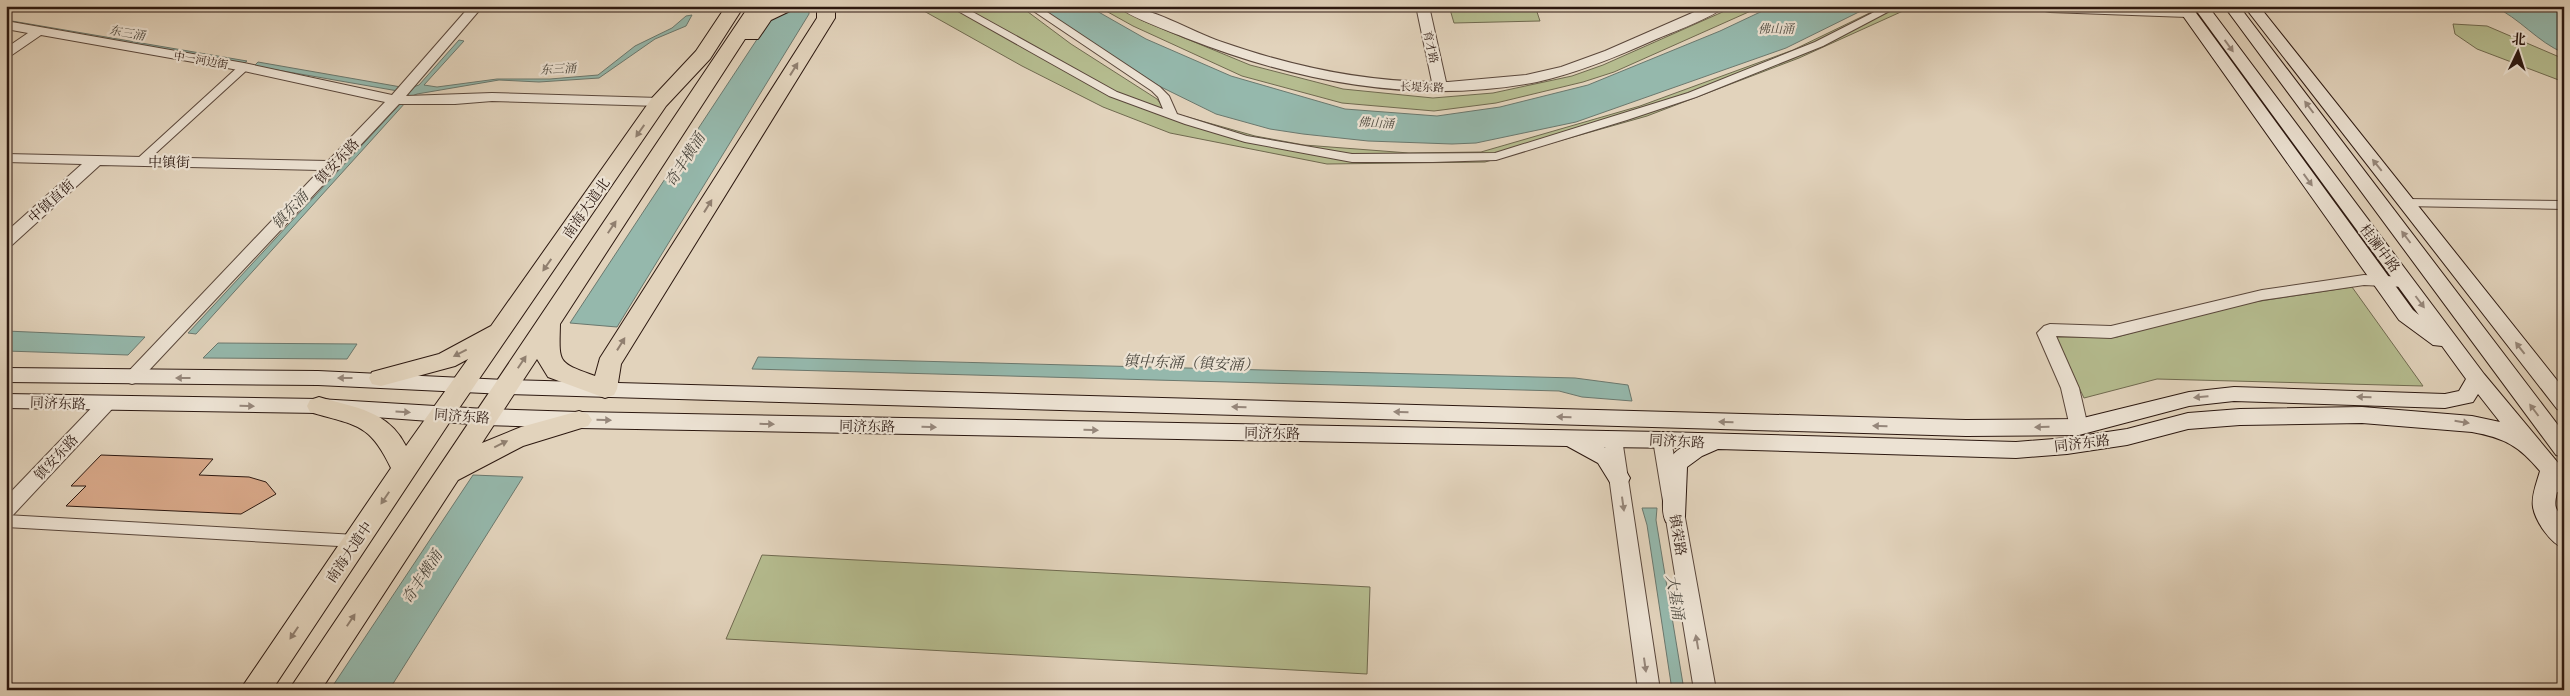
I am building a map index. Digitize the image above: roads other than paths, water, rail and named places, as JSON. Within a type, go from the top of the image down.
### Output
[{"type":"highway","points":[[548,323],[547,356],[557,371],[605,389],[608,364],[826,18],[826,6]]},
{"type":"highway","name":"南海大道北","points":[[442,414],[660,102],[703,55],[729,7]]},
{"type":"highway","points":[[304,690],[694,105],[769,7]]},
{"type":"highway","points":[[381,378],[447,360],[503,329]]},
{"type":"highway","points":[[320,406],[372,422],[390,439],[405,470]]},
{"type":"highway","name":"南海大道中","points":[[255,690],[442,414]]},
{"type":"highway","points":[[445,478],[471,459],[514,438],[579,420]]},
{"type":"main road","name":"桂澜中路","points":[[2231,6],[2257,26],[2380,202],[2564,449]]},
{"type":"main road","points":[[2250,6],[2257,26],[2407,203],[2562,402]]},
{"type":"main road","name":"桂澜中路","points":[[2194,10],[2297,137],[2477,378],[2557,478]]},
{"type":"main road","points":[[2194,10],[2259,112],[2406,315],[2458,352]]},
{"type":"main road","points":[[2259,112],[2297,137]]},
{"type":"main road","points":[[2259,112],[2324,174]]},
{"type":"main road","points":[[2380,202],[2407,203]]},
{"type":"main road","points":[[2325,203],[2347,204]]},
{"type":"main road","points":[[2504,369],[2562,402]]},
{"type":"main road","name":"同济东路","points":[[6,375],[132,378],[381,378],[505,388],[605,389],[1966,428],[2079,427],[2189,399],[2234,394],[2445,401],[2466,397],[2477,378]]},
{"type":"main road","points":[[2362,415],[2434,413],[2435,409],[2430,405],[2412,399]]},
{"type":"main road","name":"同济东路","points":[[6,401],[320,406],[485,418],[1662,440],[2016,450],[2068,446],[2127,437],[2188,421],[2240,417],[2362,415],[2472,424],[2494,428],[2531,445]]},
{"type":"main road","points":[[1566,439],[1596,450],[1606,456],[1619,478]]},
{"type":"main road","points":[[1674,516],[1676,495],[1672,474],[1676,462],[1688,453],[1714,442]]},
{"type":"main road","points":[[2557,478],[2542,505],[2544,513],[2564,539]]},
{"type":"street","name":"镇安东路","points":[[132,378],[395,100],[477,6]]},
{"type":"street","points":[[954,6],[1114,94],[1172,116],[1245,139],[1352,158],[1496,156],[1692,95],[1819,44],[1894,6]]},
{"type":"street","points":[[1031,6],[1156,89],[1164,96],[1172,116]]},
{"type":"street","name":"长堤东路","points":[[1124,6],[1183,33],[1259,61],[1382,85],[1440,88],[1542,76],[1593,61],[1719,6]]},
{"type":"street","name":"育才路","points":[[1422,6],[1440,88]]},
{"type":"street","points":[[2050,8],[2194,10]]},
{"type":"street","name":"中一河边街","points":[[6,25],[244,68],[395,100],[455,100],[492,97],[660,102]]},
{"type":"street","points":[[6,56],[40,30]]},
{"type":"street","points":[[141,161],[244,68]]},
{"type":"street","name":"中镇街","points":[[6,158],[332,166]]},
{"type":"street","name":"中镇直街","points":[[6,241],[96,160]]},
{"type":"street","points":[[2407,203],[2564,205]]},
{"type":"street","points":[[2079,427],[2070,388],[2046,333],[2050,330],[2111,332],[2262,294],[2364,280],[2405,282]]},
{"type":"street","name":"镇安东路","points":[[6,510],[106,404]]},
{"type":"street","points":[[1613,439],[1649,690]]},
{"type":"street","name":"镇荣路","points":[[1662,440],[1705,690]]},
{"type":"street","points":[[6,521],[356,541]]},
{"type":"water","name":"奇丰横涌","points":[[779,6],[809,6],[809,14],[617,327],[570,323]]},
{"type":"water","name":"佛山涌","points":[[1037,6],[1088,6],[1146,39],[1231,76],[1345,109],[1437,116],[1500,107],[1588,85],[1720,31],[1773,6],[1871,6],[1786,48],[1576,122],[1476,143],[1452,144],[1368,141],[1303,134],[1270,129],[1216,114],[1159,86]]},
{"type":"water","points":[[2493,6],[2551,6],[2564,11],[2564,53],[2545,43],[2512,17]]},
{"type":"water","points":[[692,15],[686,26],[655,39],[599,78],[539,82],[499,80],[417,94],[405,99],[413,87],[419,85],[459,40],[464,41],[424,85],[437,87],[497,79],[550,79],[598,75],[635,46],[672,28],[686,16]]},
{"type":"water","points":[[6,20],[247,61],[243,64],[6,24]]},
{"type":"water","points":[[258,62],[401,87],[398,91],[254,66]]},
{"type":"water","points":[[402,102],[406,102],[196,334],[188,333]]},
{"type":"water","points":[[6,331],[145,337],[128,355],[6,351]]},
{"type":"water","points":[[218,343],[357,344],[347,359],[203,358]]},
{"type":"water","points":[[758,357],[1575,378],[1628,385],[1632,401],[1582,397],[1559,391],[752,369]]},
{"type":"water","name":"奇丰横涌","points":[[473,475],[523,477],[389,690],[330,690]]},
{"type":"water","points":[[1642,508],[1657,508],[1656,520],[1684,690],[1672,690],[1647,525]]},
{"type":"water label","name":"东三涌","points":[[127,33]]},
{"type":"water label","name":"东三涌","points":[[558,69]]},
{"type":"water label","name":"镇东涌","points":[[290,210]]},
{"type":"water label","name":"镇中东涌（镇安涌）","points":[[1191,363]]},
{"type":"water label","name":"大基涌","points":[[1675,597]]}]
